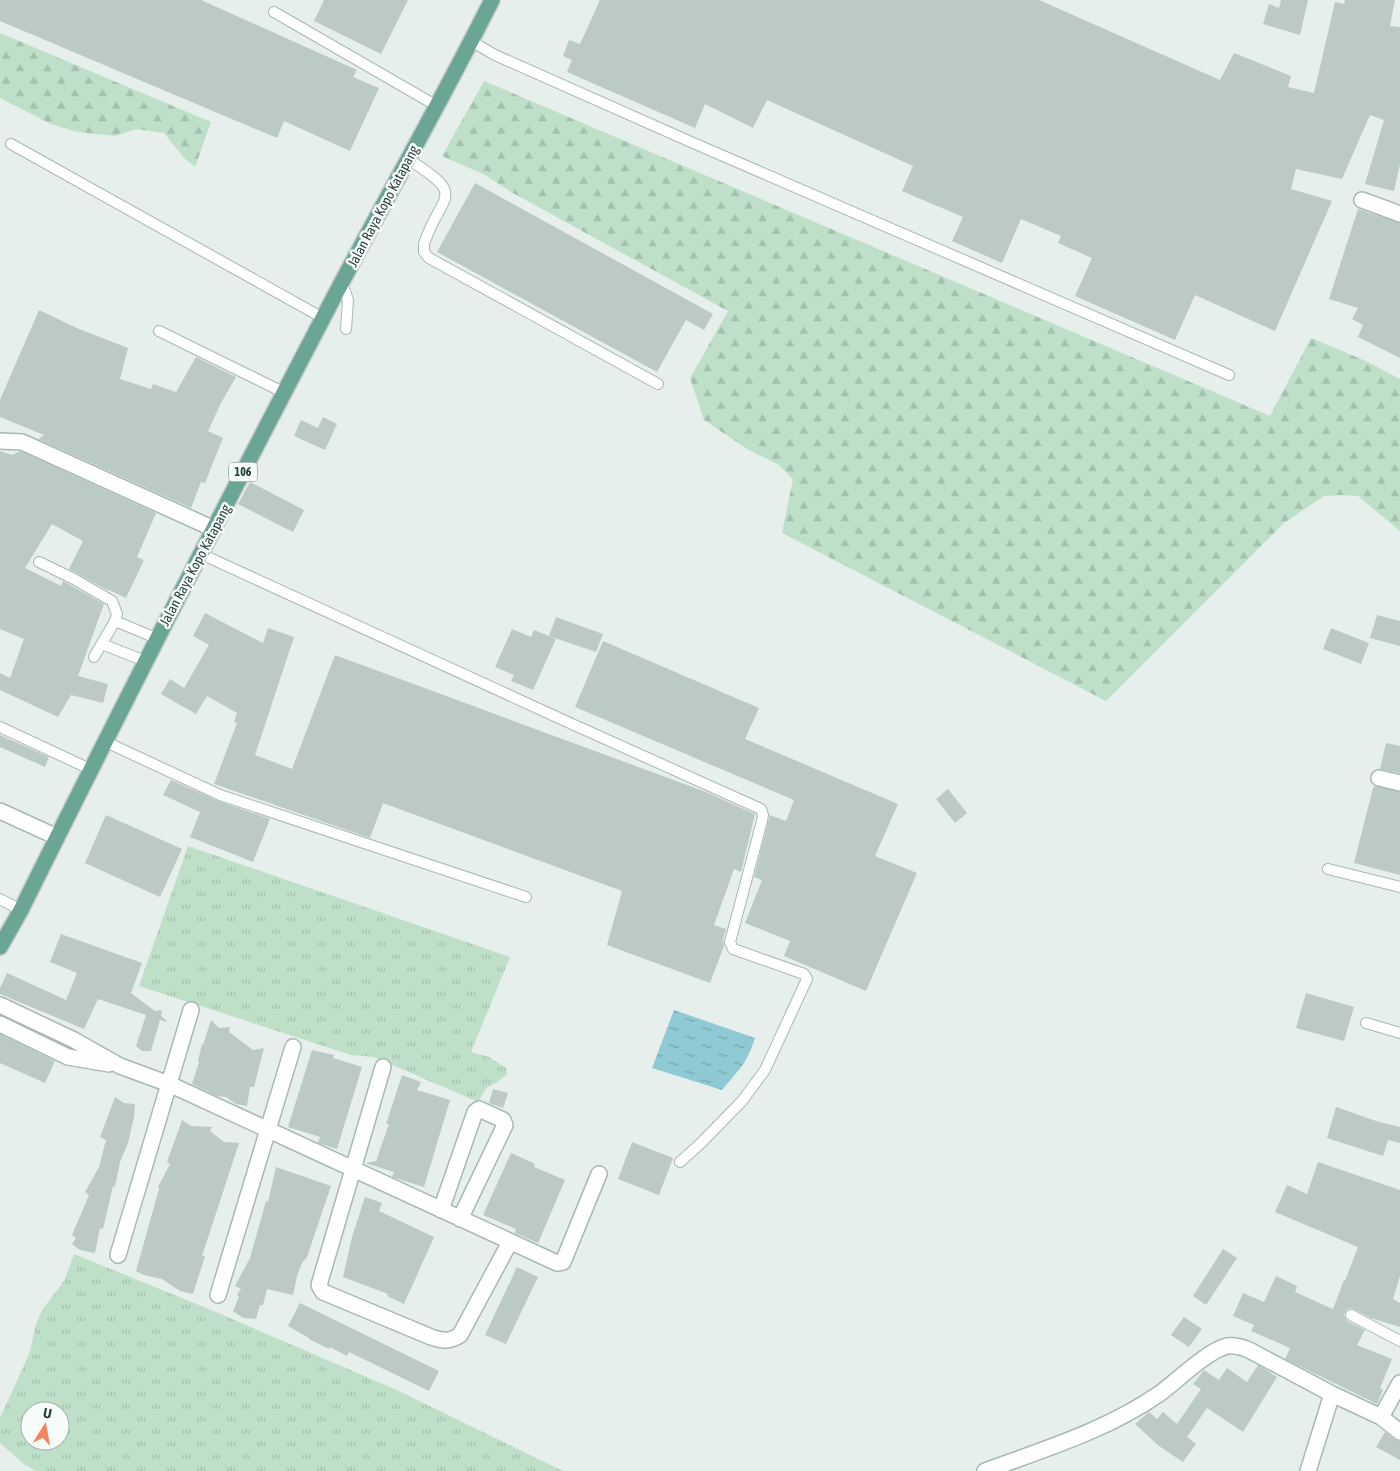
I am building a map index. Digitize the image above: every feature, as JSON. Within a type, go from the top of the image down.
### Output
[{"type":"main road","name":"Jalan Raya Kopo Katapang","points":[[0,946],[21,910],[92,770],[156,638],[492,0]]},
{"type":"street","points":[[1362,200],[1399,209]]},
{"type":"street","points":[[0,441],[22,442],[214,529]]},
{"type":"street","points":[[1379,778],[1400,783]]},
{"type":"street","points":[[0,811],[57,837]]},
{"type":"street","points":[[0,1005],[74,1040],[120,1066],[169,1084],[557,1263],[562,1263],[599,1174]]},
{"type":"street","points":[[118,1255],[191,1010]]},
{"type":"street","points":[[0,1024],[68,1057],[120,1066]]},
{"type":"street","points":[[218,1295],[293,1047]]},
{"type":"street","points":[[383,1067],[319,1285],[323,1292],[431,1337],[445,1341],[453,1340],[460,1335],[510,1242]]},
{"type":"street","points":[[441,1210],[475,1112],[479,1109],[502,1120],[505,1123],[505,1127],[460,1219]]},
{"type":"street","points":[[985,1471],[1074,1438],[1123,1416],[1166,1390],[1213,1352],[1229,1346],[1238,1346],[1250,1350],[1332,1394],[1382,1417],[1400,1432]]},
{"type":"street","points":[[1382,1417],[1400,1383]]},
{"type":"street","points":[[1308,1471],[1332,1394]]},
{"type":"lane","points":[[274,12],[437,106]]},
{"type":"lane","points":[[471,41],[495,55],[691,142],[1229,375]]},
{"type":"lane","points":[[11,144],[323,318]]},
{"type":"lane","points":[[408,158],[432,174],[446,192],[444,204],[424,244],[424,252],[429,258],[658,384]]},
{"type":"lane","points":[[342,283],[348,300],[346,329]]},
{"type":"lane","points":[[159,331],[285,393]]},
{"type":"lane","points":[[201,554],[761,809],[762,821],[730,942],[731,946],[734,949],[804,974],[807,979],[766,1070],[742,1101],[702,1143],[680,1162]]},
{"type":"lane","points":[[39,562],[112,601],[117,614],[94,657]]},
{"type":"lane","points":[[114,621],[156,638]]},
{"type":"lane","points":[[102,644],[145,661]]},
{"type":"lane","points":[[0,727],[92,770]]},
{"type":"lane","points":[[106,742],[220,795],[526,897]]},
{"type":"lane","points":[[1328,869],[1400,887]]},
{"type":"lane","points":[[0,899],[21,910]]},
{"type":"lane","points":[[1366,1023],[1400,1033]]},
{"type":"lane","points":[[1352,1316],[1400,1342]]},
{"type":"green space","points":[[0,33],[211,122],[195,167],[185,159],[164,133],[136,129],[115,136],[77,132],[51,124],[0,98]]},
{"type":"green space","points":[[484,81],[1270,416],[1311,338],[1368,362],[1400,379],[1400,531],[1358,496],[1324,496],[1284,523],[1106,701],[782,533],[793,479],[779,465],[747,449],[704,420],[690,378],[728,311],[511,192],[485,175],[442,156]]},
{"type":"green space","points":[[188,846],[510,957],[471,1052],[489,1057],[506,1068],[507,1074],[486,1088],[478,1102],[374,1057],[351,1055],[139,986]]},
{"type":"green space","points":[[74,1254],[216,1312],[399,1391],[563,1471],[36,1471],[25,1465],[0,1443],[0,1418],[30,1352],[35,1327],[42,1310],[64,1281]]},
{"type":"water","points":[[674,1010],[755,1038],[746,1060],[722,1090],[652,1068]]},
{"type":"building","points":[[0,0],[201,0],[357,70],[353,77],[379,88],[350,151],[284,121],[277,138],[0,21]]},
{"type":"building","points":[[324,0],[408,0],[381,54],[314,21]]},
{"type":"building","points":[[600,0],[1039,0],[1220,80],[1234,53],[1291,76],[1288,87],[1314,93],[1335,2],[1344,4],[1345,0],[1395,0],[1390,26],[1400,27],[1400,164],[1394,191],[1365,184],[1384,120],[1370,115],[1342,179],[1296,169],[1291,189],[1332,201],[1275,331],[1195,295],[1175,340],[1075,296],[1092,258],[1058,243],[1061,236],[1021,219],[1002,263],[952,241],[963,217],[902,191],[913,166],[767,100],[753,128],[705,104],[695,128],[567,72],[572,60],[563,56],[569,40],[580,44]]},
{"type":"building","points":[[1281,0],[1308,0],[1300,35],[1263,24],[1269,4],[1279,8]]},
{"type":"building","points":[[475,183],[713,314],[704,330],[686,320],[657,372],[437,252]]},
{"type":"building","points":[[1358,209],[1400,223],[1400,358],[1358,337],[1363,325],[1352,319],[1358,308],[1329,299]]},
{"type":"building","points":[[39,310],[79,329],[128,348],[120,379],[151,389],[153,384],[176,392],[196,357],[236,377],[208,431],[223,438],[205,483],[201,482],[191,508],[38,439],[44,435],[0,417],[0,400]]},
{"type":"building","points":[[323,417],[337,424],[325,450],[294,436],[301,420],[318,428]]},
{"type":"building","points":[[0,451],[12,455],[20,451],[156,513],[137,557],[144,560],[126,598],[69,569],[83,541],[52,524],[25,568],[61,586],[63,581],[104,604],[78,676],[108,684],[103,703],[71,695],[58,717],[0,690],[0,673],[10,678],[24,639],[0,629]]},
{"type":"building","points":[[250,482],[304,510],[293,532],[238,504]]},
{"type":"building","points":[[205,613],[263,643],[268,628],[294,637],[255,755],[292,769],[335,655],[706,792],[755,814],[741,872],[734,869],[714,925],[726,929],[723,940],[724,946],[710,983],[607,945],[622,891],[383,803],[370,838],[214,784],[237,723],[234,722],[237,713],[207,696],[196,714],[161,694],[170,679],[184,688],[209,645],[193,636]]},
{"type":"building","points":[[1377,615],[1400,621],[1400,646],[1370,638]]},
{"type":"building","points":[[556,617],[603,634],[596,652],[549,636]]},
{"type":"building","points":[[1331,628],[1369,643],[1361,664],[1323,649]]},
{"type":"building","points":[[512,629],[531,637],[534,630],[556,639],[533,690],[511,681],[514,675],[495,667]]},
{"type":"building","points":[[603,641],[759,708],[745,739],[898,804],[875,856],[917,873],[866,991],[784,956],[790,941],[745,923],[762,880],[754,877],[770,815],[786,821],[794,800],[575,707]]},
{"type":"building","points":[[0,735],[49,757],[45,767],[0,747]]},
{"type":"building","points":[[1386,743],[1400,746],[1400,773],[1380,769]]},
{"type":"building","points":[[171,780],[218,801],[270,819],[253,862],[190,837],[200,812],[163,795]]},
{"type":"building","points":[[1375,786],[1400,792],[1400,875],[1354,863]]},
{"type":"building","points":[[948,789],[967,813],[955,823],[936,799]]},
{"type":"building","points":[[106,815],[182,849],[160,897],[85,863]]},
{"type":"building","points":[[61,934],[142,963],[131,993],[155,1011],[162,1010],[161,1016],[167,1021],[160,1020],[151,1051],[142,1051],[136,1046],[146,1015],[98,999],[84,1029],[0,994],[0,988],[7,973],[66,1000],[77,973],[50,962]]},
{"type":"building","points":[[1306,993],[1354,1007],[1344,1041],[1296,1028]]},
{"type":"building","points":[[211,1020],[219,1028],[230,1027],[229,1032],[253,1050],[264,1048],[254,1087],[250,1087],[247,1106],[236,1104],[226,1097],[217,1096],[192,1084],[202,1044]]},
{"type":"building","points":[[0,1034],[55,1061],[45,1083],[0,1063]]},
{"type":"building","points":[[312,1050],[334,1055],[333,1058],[362,1067],[337,1149],[318,1143],[320,1137],[288,1127]]},
{"type":"building","points":[[402,1075],[421,1082],[417,1090],[450,1100],[424,1187],[392,1177],[394,1172],[365,1163],[376,1161],[389,1124],[386,1124]]},
{"type":"building","points":[[493,1089],[508,1093],[503,1108],[489,1103]]},
{"type":"building","points":[[115,1097],[124,1103],[135,1104],[134,1117],[128,1143],[120,1162],[115,1187],[113,1186],[103,1229],[100,1228],[95,1253],[80,1250],[72,1244],[76,1238],[72,1235],[89,1195],[85,1192],[99,1167],[106,1140],[100,1137]]},
{"type":"building","points":[[1336,1107],[1400,1127],[1400,1143],[1388,1140],[1383,1156],[1327,1138]]},
{"type":"building","points":[[182,1120],[191,1126],[212,1127],[210,1131],[224,1142],[239,1143],[202,1256],[205,1256],[193,1294],[180,1291],[162,1279],[136,1271],[158,1187],[170,1164],[167,1162]]},
{"type":"building","points":[[632,1142],[673,1158],[659,1195],[618,1179]]},
{"type":"building","points":[[511,1153],[535,1164],[534,1167],[565,1180],[538,1243],[515,1233],[516,1229],[483,1215]]},
{"type":"building","points":[[1318,1162],[1400,1190],[1400,1276],[1393,1299],[1400,1303],[1400,1327],[1371,1318],[1351,1308],[1347,1309],[1344,1315],[1347,1321],[1365,1330],[1357,1345],[1392,1359],[1380,1388],[1383,1390],[1377,1404],[1285,1359],[1290,1348],[1251,1331],[1254,1325],[1233,1316],[1243,1293],[1264,1302],[1276,1276],[1297,1286],[1295,1292],[1333,1309],[1358,1247],[1275,1212],[1287,1185],[1307,1194]]},
{"type":"building","points":[[276,1167],[331,1186],[307,1257],[302,1263],[297,1276],[293,1295],[267,1289],[263,1305],[260,1305],[256,1319],[243,1318],[233,1311],[239,1297],[237,1295],[241,1289],[235,1286],[250,1258],[266,1201],[268,1202]]},
{"type":"building","points":[[365,1197],[382,1203],[379,1211],[434,1237],[404,1304],[387,1296],[388,1294],[343,1277],[352,1237]]},
{"type":"building","points":[[1223,1249],[1237,1258],[1206,1305],[1193,1296]]},
{"type":"building","points":[[517,1267],[538,1277],[506,1344],[485,1335]]},
{"type":"building","points":[[300,1303],[439,1371],[429,1391],[349,1352],[347,1356],[330,1347],[329,1349],[288,1326]]},
{"type":"building","points":[[1184,1317],[1202,1329],[1189,1347],[1171,1335]]},
{"type":"building","points":[[1258,1365],[1277,1377],[1243,1432],[1207,1408],[1187,1437],[1196,1444],[1183,1462],[1159,1446],[1135,1424],[1149,1412],[1157,1419],[1163,1412],[1177,1424],[1201,1389],[1193,1384],[1204,1370],[1219,1380],[1227,1368],[1247,1382]]},
{"type":"building","points":[[1385,1432],[1400,1441],[1400,1460],[1376,1447]]}]
